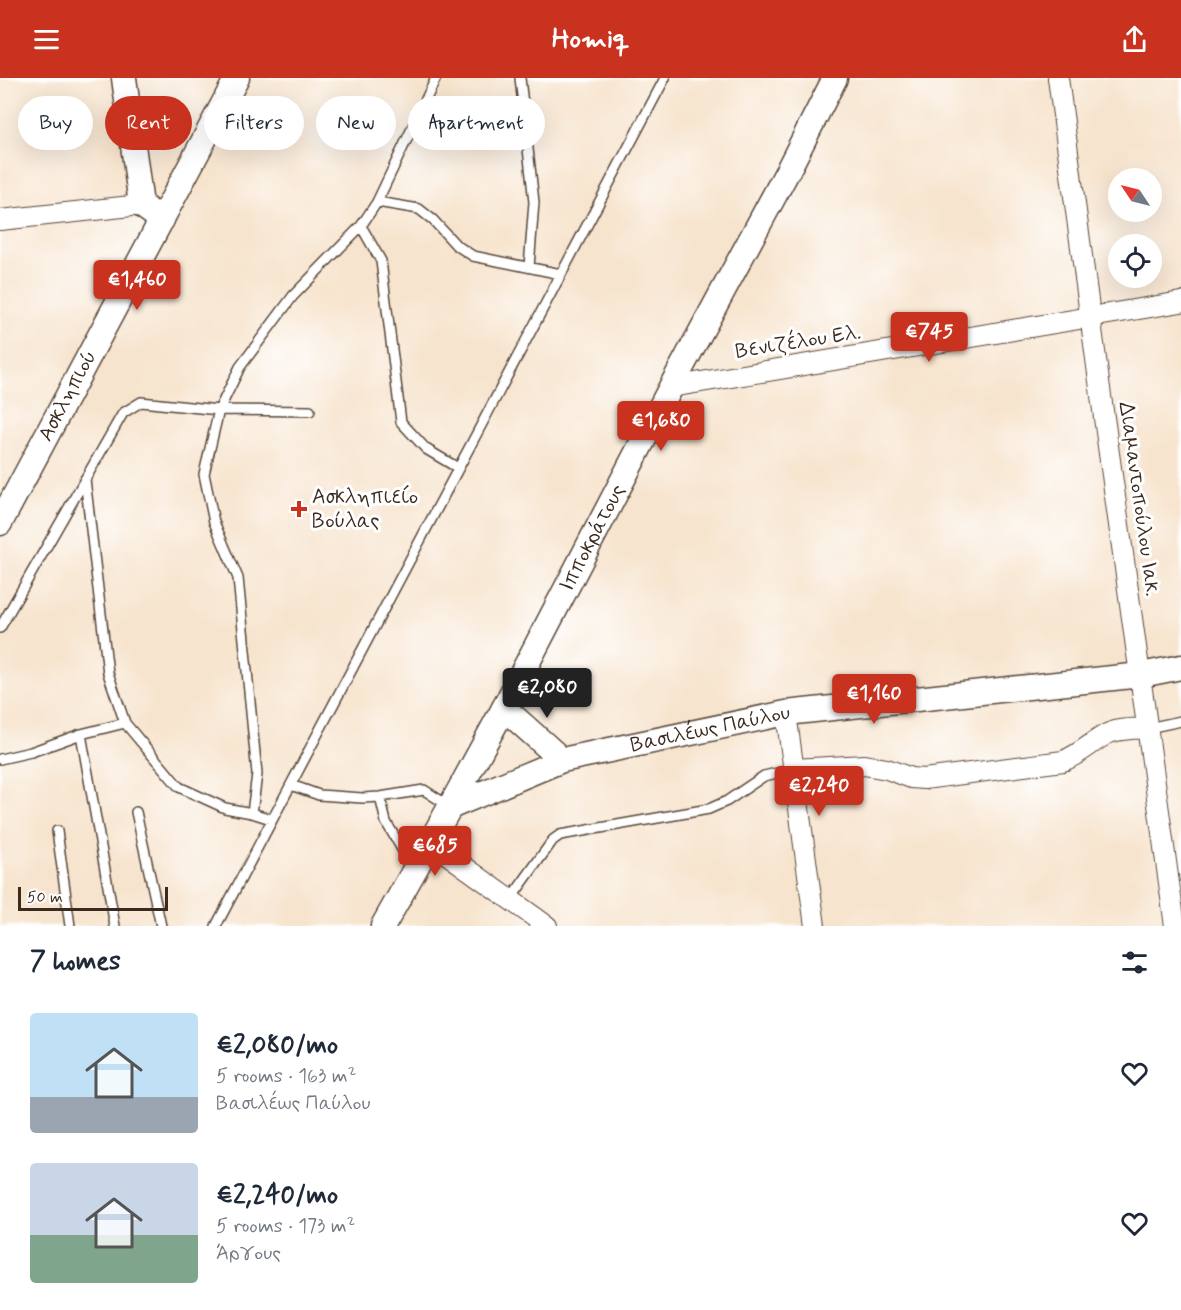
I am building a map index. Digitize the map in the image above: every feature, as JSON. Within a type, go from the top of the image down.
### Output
[{"type":"street","points":[[124,78],[141,205]]},
{"type":"street","name":"Ασκληπιού","points":[[0,523],[237,78]]},
{"type":"street","name":"Ιπποκράτους","points":[[450,807],[835,78]]},
{"type":"street","name":"Διαμαντοπούλου Ιακ.","points":[[1058,78],[1089,318],[1175,926]]},
{"type":"street","points":[[0,220],[141,205],[162,220]]},
{"type":"street","name":"Βενιζέλου Ελ.","points":[[671,387],[1181,302]]},
{"type":"street","name":"Βασιλέως Παύλου","points":[[450,807],[562,760],[786,713],[1141,675],[1181,667]]},
{"type":"street","points":[[504,708],[562,760]]},
{"type":"street","points":[[786,713],[815,926]]},
{"type":"street","points":[[794,769],[864,765],[886,769],[911,778],[924,779],[1063,761],[1115,731],[1148,728]]},
{"type":"street","points":[[383,926],[450,807]]},
{"type":"street","points":[[430,842],[546,926]]},
{"type":"lane","points":[[252,813],[257,774],[238,578],[214,522],[204,474],[219,410],[240,367],[293,296],[361,226],[377,202],[436,78]]},
{"type":"lane","points":[[520,78],[534,202],[529,267]]},
{"type":"lane","points":[[216,926],[665,78]]},
{"type":"lane","points":[[377,202],[419,209],[433,220],[456,245],[473,256],[561,274]]},
{"type":"lane","points":[[361,226],[381,261],[401,422],[426,449],[458,468]]},
{"type":"lane","points":[[0,628],[123,413],[141,402],[219,410],[310,411]]},
{"type":"lane","points":[[85,479],[108,673],[125,723],[179,787],[225,808],[271,819]]},
{"type":"lane","points":[[1148,728],[1181,721]]},
{"type":"lane","points":[[0,759],[31,752],[81,734],[125,723]]},
{"type":"lane","points":[[81,734],[115,926]]},
{"type":"lane","points":[[510,900],[560,835],[709,809],[727,801],[764,776],[794,769]]},
{"type":"lane","points":[[291,785],[319,795],[362,798],[424,790],[450,807]]},
{"type":"lane","points":[[380,797],[386,822],[414,870]]},
{"type":"lane","points":[[136,812],[161,926]]},
{"type":"lane","points":[[57,831],[70,926]]},
{"type":"place","name":"Ασκληπιείο Βούλας","points":[[299,509]]}]
